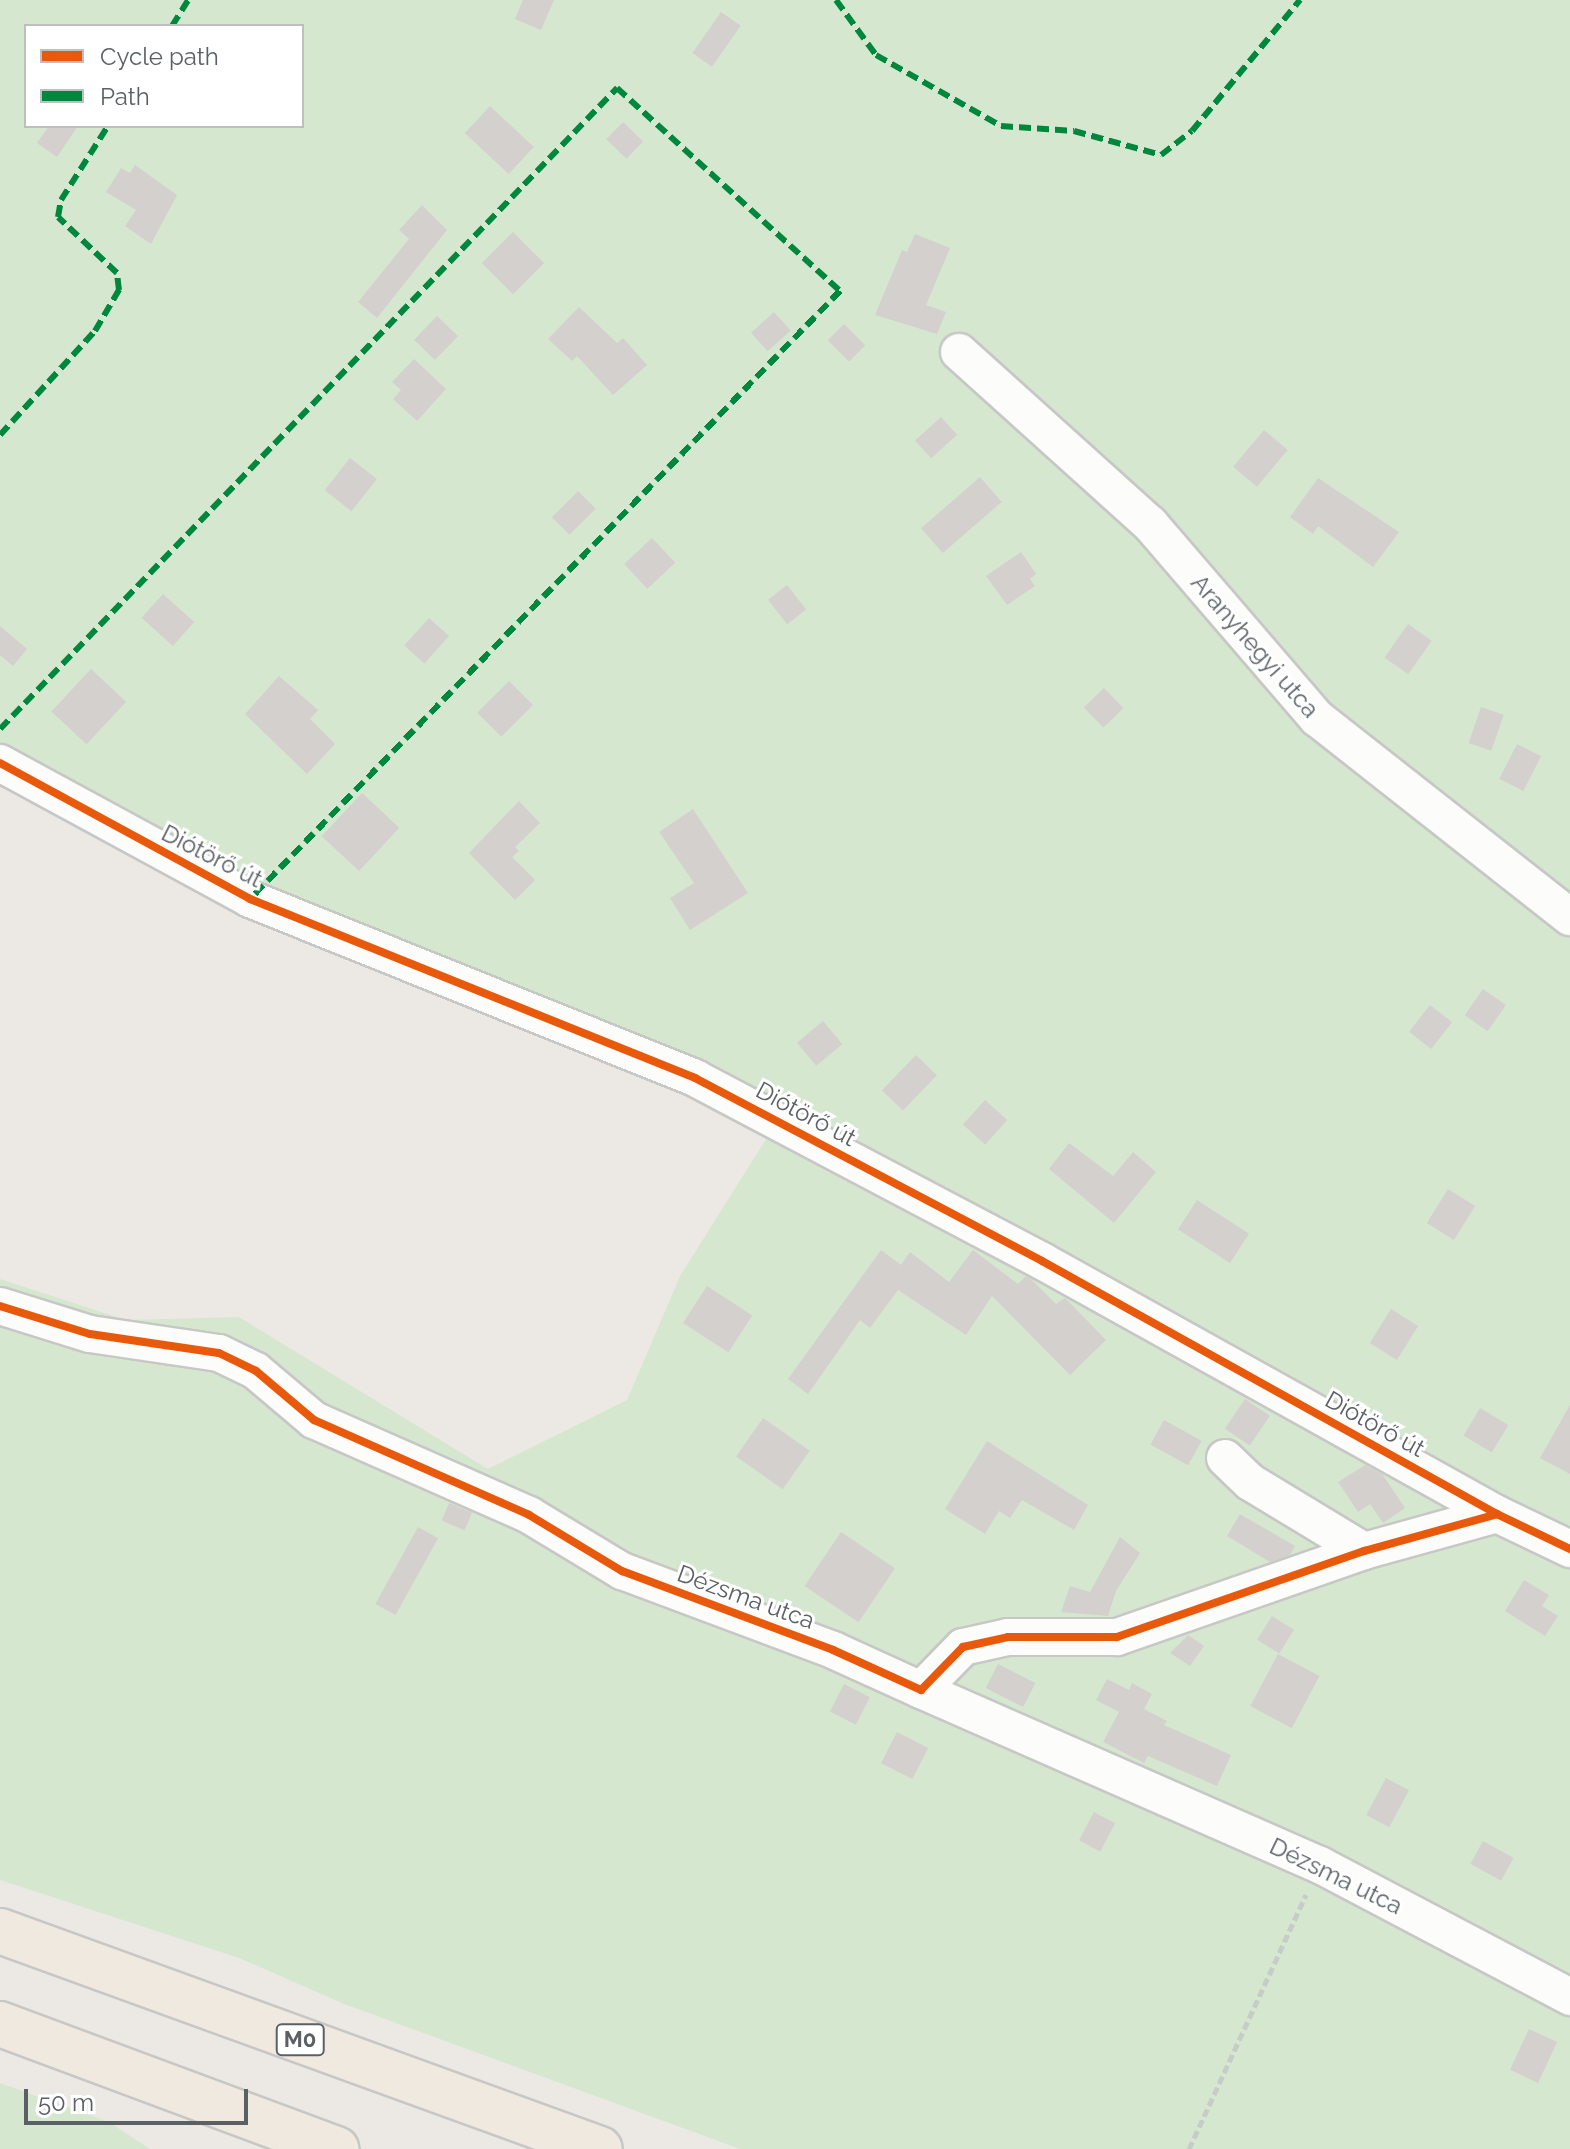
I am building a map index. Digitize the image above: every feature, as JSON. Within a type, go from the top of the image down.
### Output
[{"type":"highway","name":"M0","points":[[0,1931],[600,2149]]},
{"type":"highway","points":[[0,2024],[337,2149]]},
{"type":"street","name":"Aranyhegyi utca","points":[[959,352],[1150,524],[1317,718],[1570,917]]},
{"type":"street","name":"Diótörő út","points":[[0,763],[250,899],[695,1078],[1042,1261],[1497,1514],[1570,1549]]},
{"type":"street","name":"Dézsma utca","points":[[0,1306],[90,1334],[219,1353],[256,1371],[314,1420],[529,1515],[622,1571],[833,1650],[1320,1865],[1570,1997]]},
{"type":"street","points":[[1225,1458],[1250,1482],[1364,1551]]},
{"type":"street","points":[[921,1690],[963,1647],[1008,1637],[1117,1637],[1364,1551],[1497,1514]]},
{"type":"path","points":[[1189,2149],[1320,1865]]},
{"type":"green space","points":[[0,0],[1570,0],[1570,2149],[740,2149],[344,2004],[239,1958],[0,1880],[0,1279],[126,1320],[239,1317],[488,1469],[627,1400],[680,1276],[766,1139],[525,1011],[303,937],[48,810],[0,780]]},
{"type":"green space","points":[[0,2083],[109,2122],[150,2149],[0,2149]]},
{"type":"building","points":[[523,0],[554,0],[541,30],[515,19]]},
{"type":"building","points":[[721,12],[741,26],[712,67],[692,53]]},
{"type":"building","points":[[490,106],[534,147],[509,174],[465,133]]},
{"type":"building","points":[[623,122],[643,141],[626,159],[606,139]]},
{"type":"building","points":[[48,128],[77,128],[57,157],[37,143]]},
{"type":"building","points":[[135,165],[177,195],[151,244],[125,226],[136,210],[106,192],[121,168],[130,173]]},
{"type":"building","points":[[422,205],[447,230],[377,318],[358,302],[409,239],[399,230]]},
{"type":"building","points":[[513,232],[544,263],[513,294],[482,263]]},
{"type":"building","points":[[915,234],[950,248],[926,305],[946,312],[937,334],[875,315],[902,250],[907,252]]},
{"type":"building","points":[[579,307],[617,343],[623,338],[647,365],[613,395],[577,356],[572,361],[548,339]]},
{"type":"building","points":[[774,312],[791,331],[768,351],[751,333]]},
{"type":"building","points":[[437,316],[458,336],[435,360],[414,340]]},
{"type":"building","points":[[844,324],[865,345],[849,361],[828,340]]},
{"type":"building","points":[[414,359],[446,389],[417,421],[393,399],[401,390],[392,382]]},
{"type":"building","points":[[941,417],[957,435],[931,458],[915,440]]},
{"type":"building","points":[[1264,430],[1288,450],[1257,487],[1233,467]]},
{"type":"building","points":[[350,458],[377,479],[352,511],[325,490]]},
{"type":"building","points":[[980,477],[1002,502],[943,553],[921,528]]},
{"type":"building","points":[[1318,478],[1399,532],[1373,567],[1318,526],[1313,534],[1290,517]]},
{"type":"building","points":[[578,491],[596,509],[570,535],[552,517]]},
{"type":"building","points":[[652,538],[675,563],[647,589],[624,564]]},
{"type":"building","points":[[1021,552],[1036,574],[1030,579],[1035,586],[1007,605],[986,576]]},
{"type":"building","points":[[787,585],[806,609],[787,624],[768,600]]},
{"type":"building","points":[[163,594],[194,622],[173,646],[142,618]]},
{"type":"building","points":[[429,618],[449,636],[424,664],[404,645]]},
{"type":"building","points":[[1408,624],[1432,641],[1408,674],[1384,658]]},
{"type":"building","points":[[0,626],[27,649],[13,666],[0,655]]},
{"type":"building","points":[[91,669],[126,702],[87,744],[51,711]]},
{"type":"building","points":[[279,676],[318,710],[310,719],[335,744],[307,774],[245,714]]},
{"type":"building","points":[[509,681],[533,705],[501,737],[477,713]]},
{"type":"building","points":[[1104,688],[1123,708],[1103,728],[1084,707]]},
{"type":"building","points":[[1481,707],[1504,715],[1491,751],[1469,743]]},
{"type":"building","points":[[1517,744],[1541,756],[1523,791],[1499,779]]},
{"type":"building","points":[[362,793],[399,828],[359,871],[322,836]]},
{"type":"building","points":[[519,801],[540,823],[515,847],[519,851],[512,857],[535,880],[515,900],[469,853]]},
{"type":"building","points":[[693,809],[748,893],[690,930],[670,898],[694,883],[659,832]]},
{"type":"building","points":[[1483,989],[1506,1005],[1488,1031],[1465,1015]]},
{"type":"building","points":[[1430,1005],[1452,1022],[1431,1049],[1409,1032]]},
{"type":"building","points":[[823,1021],[842,1044],[816,1066],[797,1043]]},
{"type":"building","points":[[916,1055],[937,1075],[903,1110],[882,1090]]},
{"type":"building","points":[[985,1100],[1007,1120],[985,1145],[963,1125]]},
{"type":"building","points":[[1069,1143],[1113,1176],[1133,1152],[1156,1172],[1114,1223],[1049,1169]]},
{"type":"building","points":[[1448,1189],[1475,1206],[1454,1240],[1427,1223]]},
{"type":"building","points":[[1197,1200],[1249,1234],[1230,1263],[1178,1229]]},
{"type":"building","points":[[881,1250],[901,1265],[910,1252],[949,1282],[973,1250],[1018,1284],[1026,1276],[1031,1279],[1056,1304],[1065,1298],[1106,1340],[1070,1375],[992,1296],[966,1335],[898,1290],[870,1328],[860,1320],[808,1394],[788,1379]]},
{"type":"building","points":[[707,1286],[752,1315],[728,1352],[683,1323]]},
{"type":"building","points":[[1391,1309],[1418,1326],[1397,1360],[1370,1343]]},
{"type":"building","points":[[1245,1399],[1270,1416],[1250,1446],[1225,1429]]},
{"type":"building","points":[[1570,1405],[1570,1474],[1540,1458]]},
{"type":"building","points":[[1480,1408],[1508,1425],[1492,1452],[1464,1435]]},
{"type":"building","points":[[763,1418],[810,1451],[783,1489],[736,1457]]},
{"type":"building","points":[[1164,1420],[1202,1441],[1188,1465],[1150,1444]]},
{"type":"building","points":[[987,1441],[1088,1505],[1074,1530],[1022,1500],[1010,1518],[999,1511],[985,1534],[945,1509]]},
{"type":"building","points":[[1365,1465],[1383,1475],[1405,1508],[1383,1523],[1370,1504],[1358,1512],[1338,1482]]},
{"type":"building","points":[[449,1503],[472,1513],[465,1530],[442,1520]]},
{"type":"building","points":[[1240,1514],[1295,1546],[1290,1555],[1270,1562],[1227,1536]]},
{"type":"building","points":[[418,1527],[438,1538],[395,1615],[375,1604]]},
{"type":"building","points":[[841,1532],[895,1568],[859,1622],[805,1586]]},
{"type":"building","points":[[1120,1537],[1140,1553],[1116,1591],[1108,1616],[1061,1612],[1070,1586],[1090,1592]]},
{"type":"building","points":[[1524,1580],[1549,1595],[1542,1606],[1558,1616],[1545,1636],[1505,1611]]},
{"type":"building","points":[[1272,1616],[1294,1630],[1279,1654],[1257,1640]]},
{"type":"building","points":[[1188,1635],[1204,1646],[1190,1666],[1170,1653]]},
{"type":"building","points":[[1278,1654],[1319,1676],[1292,1728],[1250,1706]]},
{"type":"building","points":[[998,1664],[1035,1683],[1023,1707],[986,1688]]},
{"type":"building","points":[[1107,1679],[1129,1690],[1132,1683],[1152,1694],[1144,1709],[1167,1721],[1164,1725],[1231,1755],[1217,1786],[1148,1756],[1144,1763],[1103,1742],[1119,1712],[1096,1700]]},
{"type":"building","points":[[844,1684],[870,1697],[856,1725],[830,1712]]},
{"type":"building","points":[[897,1732],[928,1748],[912,1779],[881,1763]]},
{"type":"building","points":[[1386,1778],[1409,1790],[1389,1827],[1366,1815]]},
{"type":"building","points":[[1094,1812],[1115,1823],[1100,1852],[1079,1840]]},
{"type":"building","points":[[1483,1841],[1514,1858],[1501,1881],[1470,1864]]},
{"type":"building","points":[[1529,2029],[1557,2042],[1538,2083],[1510,2070]]},
{"type":"marked path","points":[[173,24],[188,0]]},
{"type":"marked path","points":[[836,0],[876,55],[1001,126],[1074,131],[1161,155],[1192,131],[1300,0]]},
{"type":"marked path","points":[[0,729],[617,88],[840,291],[250,899]]},
{"type":"marked path","points":[[0,435],[95,331],[119,290],[117,273],[58,217],[61,200],[107,128]]},
{"type":"cycle path","points":[[0,763],[250,899],[695,1078],[1042,1261],[1497,1514],[1570,1549]]},
{"type":"cycle path","points":[[0,1306],[90,1334],[219,1353],[256,1371],[314,1420],[529,1515],[622,1571],[833,1650],[921,1690],[963,1647],[1008,1637],[1117,1637],[1364,1551],[1497,1514]]}]
